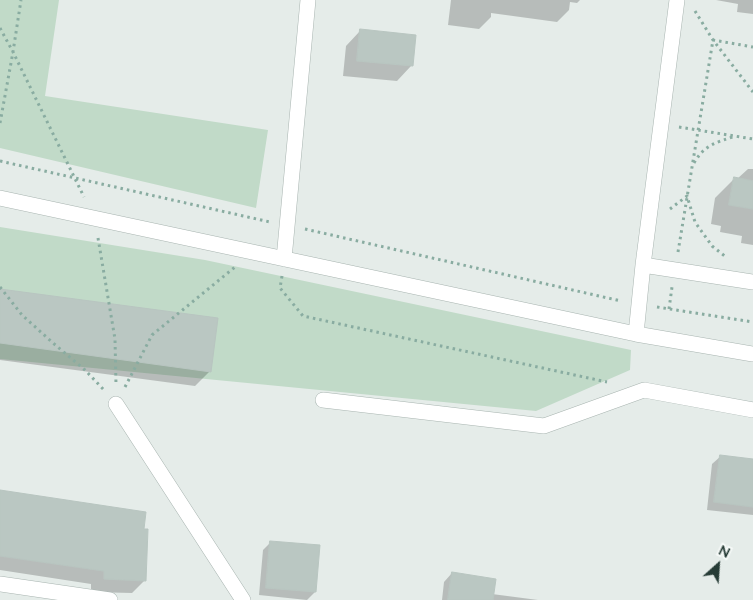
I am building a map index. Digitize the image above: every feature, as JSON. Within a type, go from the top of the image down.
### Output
[{"type":"street","points":[[284,260],[308,0]]},
{"type":"street","points":[[636,334],[677,0]]},
{"type":"street","points":[[0,198],[636,334],[753,354]]},
{"type":"street","points":[[643,265],[753,282]]},
{"type":"street","points":[[323,400],[544,426],[644,390],[753,410]]},
{"type":"street","points":[[116,404],[243,600]]},
{"type":"street","points":[[0,584],[110,600]]},
{"type":"path","points":[[0,123],[21,0]]},
{"type":"path","points":[[693,8],[713,40],[753,91]]},
{"type":"path","points":[[713,40],[753,47]]},
{"type":"path","points":[[669,309],[713,40]]},
{"type":"path","points":[[661,124],[753,139]]},
{"type":"path","points":[[692,165],[710,145],[736,136]]},
{"type":"path","points":[[0,161],[639,305],[753,322]]},
{"type":"path","points":[[687,196],[695,222],[712,246],[726,257]]},
{"type":"path","points":[[0,287],[22,315],[85,370],[116,404],[152,335],[252,253]]},
{"type":"path","points":[[284,260],[280,288],[303,316],[644,390]]},
{"type":"green space","points":[[0,0],[59,0],[45,96],[268,130],[256,208],[0,148]]},
{"type":"green space","points":[[0,227],[205,260],[631,350],[630,370],[536,411],[0,359]]},
{"type":"building","points":[[360,29],[416,35],[413,66],[357,61]]},
{"type":"building","points":[[734,177],[753,181],[753,209],[729,205]]},
{"type":"building","points":[[0,289],[218,318],[211,372],[0,343]]},
{"type":"building","points":[[720,455],[753,459],[753,507],[714,502]]},
{"type":"building","points":[[0,490],[146,512],[144,529],[148,529],[146,581],[104,579],[104,571],[0,556]]},
{"type":"building","points":[[270,541],[320,545],[316,592],[266,588]]},
{"type":"building","points":[[452,572],[496,579],[493,600],[448,600]]}]
